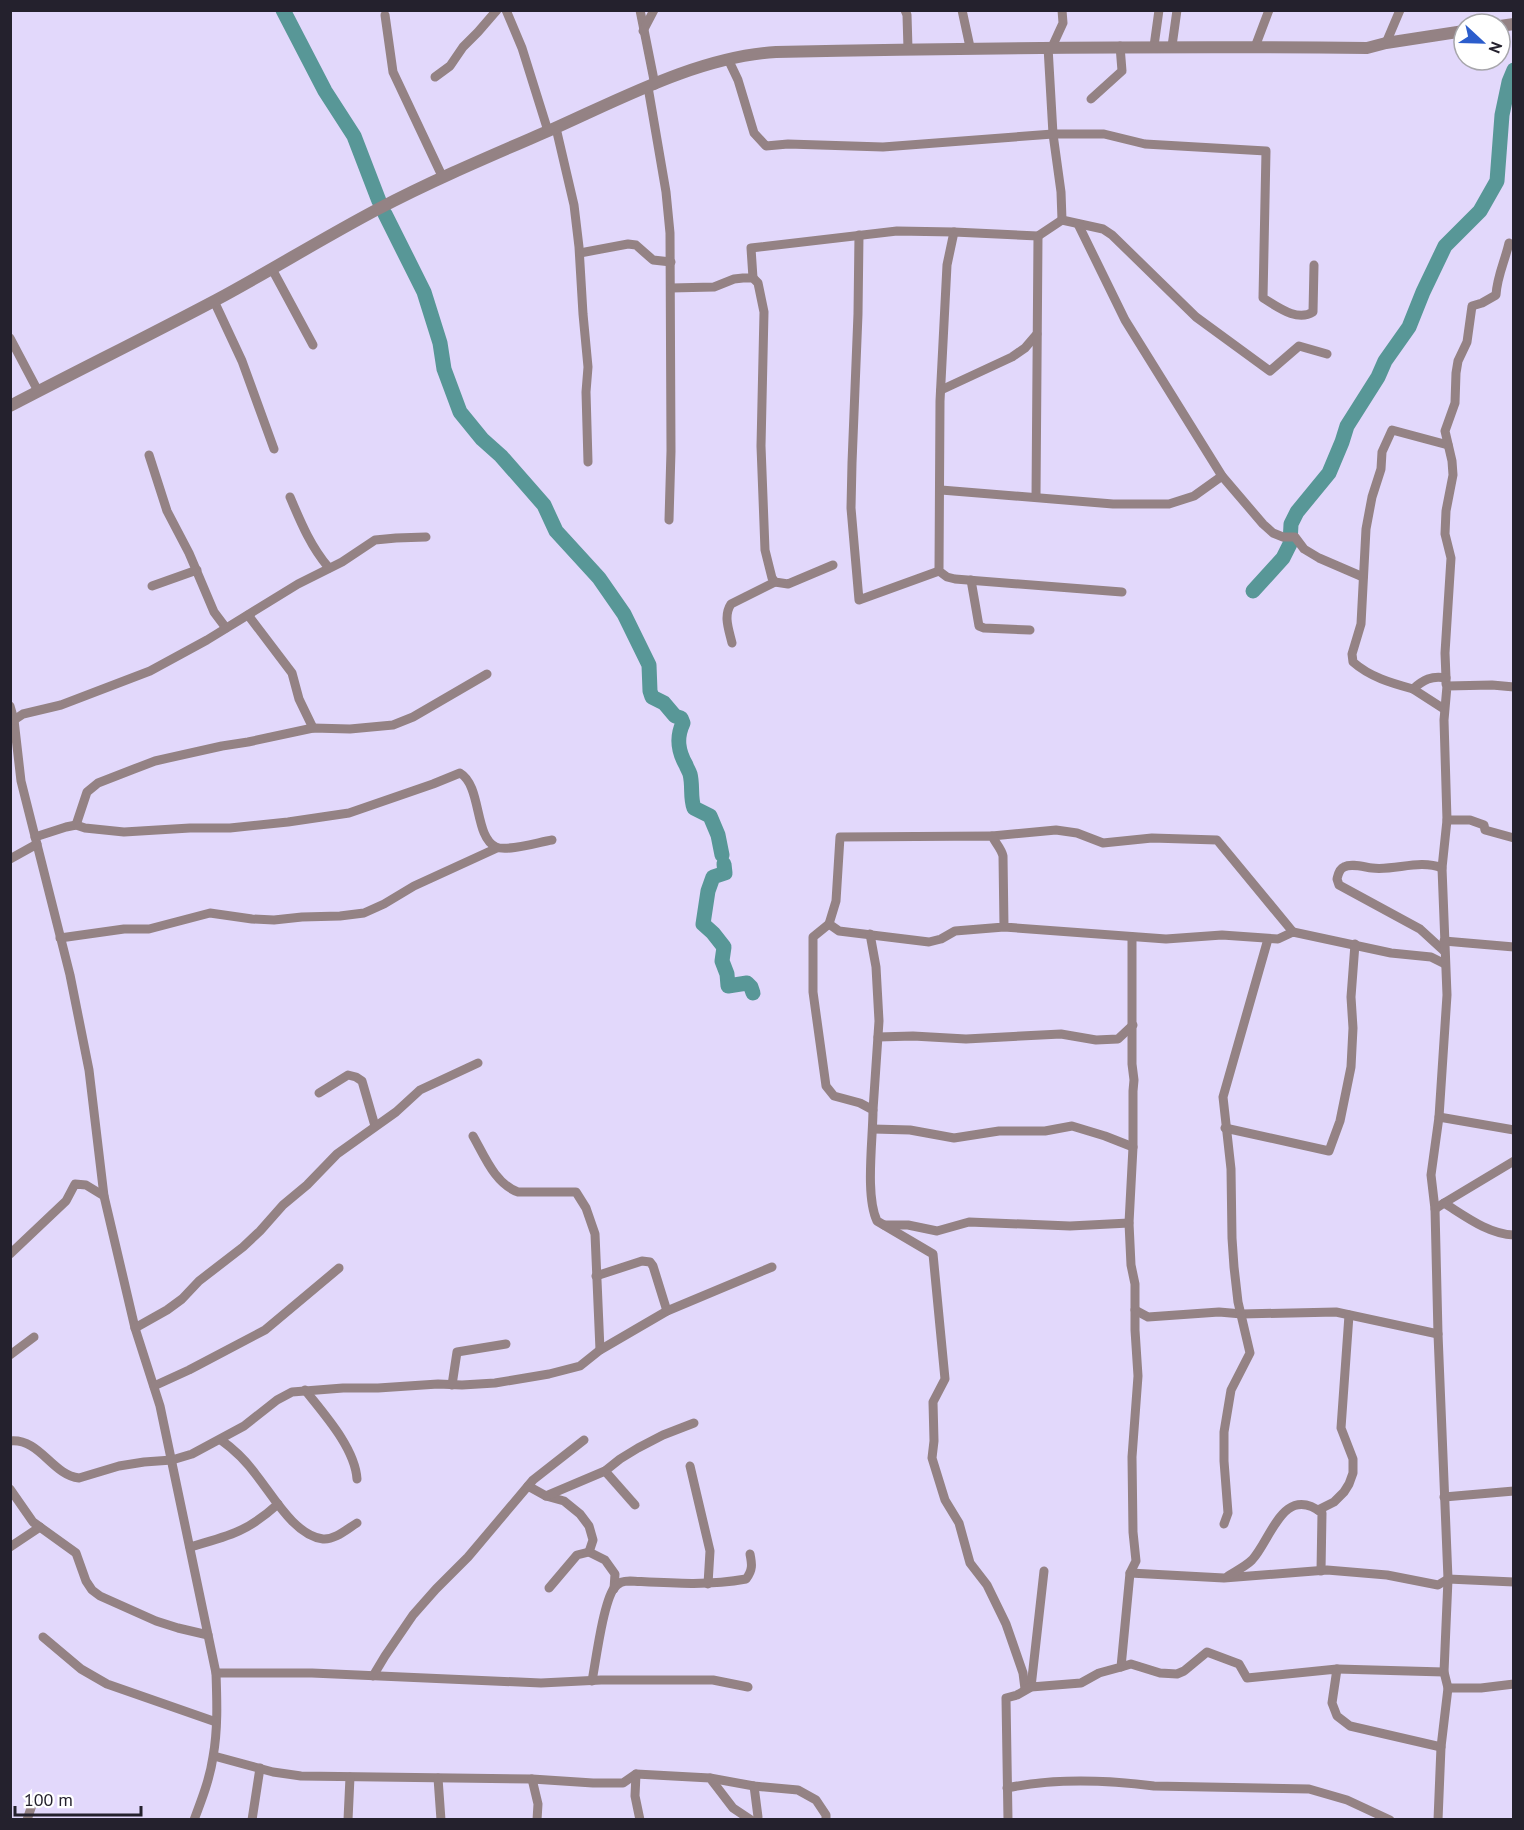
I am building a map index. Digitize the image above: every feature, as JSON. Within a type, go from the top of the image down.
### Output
[{"type":"street","points":[[435,76],[450,66],[463,47],[497,10]]},
{"type":"street","points":[[506,10],[552,129],[574,205],[580,253],[588,367],[586,392],[588,462]]},
{"type":"street","points":[[640,10],[670,232],[669,520]]},
{"type":"street","points":[[643,31],[654,10]]},
{"type":"street","points":[[905,10],[908,49]]},
{"type":"street","points":[[962,10],[970,47]]},
{"type":"street","points":[[1062,10],[1063,23],[1051,47],[1053,134],[1061,192],[1062,220]]},
{"type":"street","points":[[1154,46],[1158,10]]},
{"type":"street","points":[[1172,46],[1178,10]]},
{"type":"street","points":[[1386,43],[1400,10]]},
{"type":"street","points":[[1255,46],[1269,11]]},
{"type":"street","points":[[385,15],[393,72],[443,178]]},
{"type":"street","points":[[10,406],[214,301],[378,209],[552,129],[652,86],[728,58],[752,53],[970,47],[1367,48],[1452,33]]},
{"type":"street","points":[[1091,99],[1122,71],[1120,46]]},
{"type":"street","points":[[728,58],[738,80],[754,133],[766,146],[788,144],[883,147],[1053,134],[1104,134],[1145,144],[1266,151],[1263,298],[1282,310],[1307,316],[1313,312],[1314,265]]},
{"type":"street","points":[[775,582],[765,550],[761,446],[764,312],[761,292],[758,283],[753,278],[751,248],[897,231],[1038,236],[1062,220],[1103,229],[1112,235],[1196,317],[1270,371],[1299,346],[1327,354]]},
{"type":"street","points":[[1078,224],[1125,320],[1222,476],[1263,524],[1273,532],[1283,537],[1295,537],[1304,549],[1319,558],[1363,577]]},
{"type":"street","points":[[939,571],[940,390],[947,265],[954,232]]},
{"type":"street","points":[[859,235],[852,463],[852,508],[859,600],[939,571]]},
{"type":"street","points":[[1035,497],[1038,236]]},
{"type":"street","points":[[1438,1820],[1441,1747],[1448,1688],[1444,1672],[1448,1579],[1435,1209],[1431,1175],[1439,1117],[1447,995],[1442,868],[1447,820],[1444,709],[1451,558],[1445,534],[1446,511],[1453,475],[1445,431],[1455,403],[1458,361],[1467,342],[1472,306],[1496,295],[1496,282],[1506,258],[1509,243]]},
{"type":"street","points":[[580,253],[628,244],[636,245],[653,260],[671,262]]},
{"type":"street","points":[[272,269],[313,345]]},
{"type":"street","points":[[671,288],[714,287],[734,279],[753,278]]},
{"type":"street","points":[[214,301],[242,361],[274,449]]},
{"type":"street","points":[[940,390],[1012,357],[1037,334]]},
{"type":"street","points":[[10,338],[38,391]]},
{"type":"street","points":[[1444,709],[1413,689],[1381,679],[1361,669],[1353,662],[1352,654],[1361,624],[1366,529],[1372,497],[1381,469],[1382,452],[1392,430],[1448,445]]},
{"type":"street","points":[[149,455],[167,511],[214,612],[226,628]]},
{"type":"street","points":[[941,490],[1113,504],[1169,504],[1194,496],[1222,476]]},
{"type":"street","points":[[290,497],[310,541],[330,568]]},
{"type":"street","points":[[15,720],[23,714],[61,705],[150,671],[375,540],[426,537]]},
{"type":"street","points":[[732,643],[726,619],[727,610],[731,604],[775,582],[788,584],[833,565]]},
{"type":"street","points":[[152,586],[196,570]]},
{"type":"street","points":[[939,571],[947,577],[971,580],[1122,592]]},
{"type":"street","points":[[971,580],[979,626],[1030,630]]},
{"type":"street","points":[[248,615],[292,673],[299,699],[313,728]]},
{"type":"street","points":[[76,825],[87,792],[98,783],[155,761],[313,728],[393,725],[413,717],[487,674]]},
{"type":"street","points":[[1413,689],[1422,681],[1436,676],[1446,682],[1514,687]]},
{"type":"street","points":[[10,706],[15,720],[14,764],[21,781],[70,975],[89,1070],[104,1196],[135,1328],[160,1406],[216,1673],[218,1707],[214,1756],[210,1775],[194,1820]]},
{"type":"street","points":[[10,859],[36,840],[76,825],[124,832],[230,828],[288,822],[349,813],[460,773],[471,785],[484,833],[497,848]]},
{"type":"street","points":[[1447,820],[1470,820],[1484,825],[1485,830],[1514,838]]},
{"type":"street","points":[[873,1110],[860,1103],[834,1096],[826,1086],[813,992],[813,937],[829,924],[836,901],[840,837],[992,836],[1056,830],[1077,833],[1103,843],[1152,838],[1217,840],[1293,932]]},
{"type":"street","points":[[992,836],[1003,856],[1004,927]]},
{"type":"street","points":[[60,938],[124,929],[149,930],[210,913],[274,920],[302,916],[340,916],[364,913],[414,886],[497,848],[552,840]]},
{"type":"street","points":[[1442,868],[1429,863],[1381,869],[1351,865],[1341,869],[1337,879],[1339,885],[1420,929],[1444,946],[1514,946]]},
{"type":"street","points":[[829,924],[839,931],[929,942],[941,939],[955,931],[1004,927],[1166,939],[1222,935],[1278,939],[1293,932],[1391,952],[1431,957],[1445,964]]},
{"type":"street","points":[[870,934],[876,967],[879,1037],[873,1110],[871,1175],[873,1208],[877,1221],[933,1254],[945,1379],[933,1402],[932,1458],[945,1500],[959,1522],[970,1563],[987,1585],[1006,1624],[1028,1688]]},
{"type":"street","points":[[1121,1667],[1130,1573],[1136,1561],[1132,1532],[1132,1457],[1138,1376],[1136,1310],[1129,1223],[1134,1080],[1132,937]]},
{"type":"street","points":[[1224,1524],[1228,1513],[1224,1432],[1231,1389],[1250,1353],[1238,1302],[1233,1258],[1231,1169],[1222,1097],[1268,939]]},
{"type":"street","points":[[1225,1128],[1329,1151],[1340,1121],[1351,1067],[1353,1028],[1351,997],[1355,944]]},
{"type":"street","points":[[879,1037],[966,1039],[1061,1034],[1096,1040],[1118,1039],[1133,1025]]},
{"type":"street","points":[[1118,1039],[1132,1050]]},
{"type":"street","points":[[135,1328],[182,1299],[199,1281],[243,1247],[283,1205],[338,1154],[396,1112],[420,1090],[478,1063]]},
{"type":"street","points":[[319,1093],[341,1079],[348,1076],[356,1077],[362,1081],[375,1126]]},
{"type":"street","points":[[1439,1117],[1514,1130]]},
{"type":"street","points":[[873,1129],[910,1130],[954,1138],[999,1131],[1045,1131],[1072,1126],[1133,1147]]},
{"type":"street","points":[[473,1136],[496,1174],[510,1189],[518,1192],[576,1192],[586,1208],[595,1234],[600,1350]]},
{"type":"street","points":[[1435,1209],[1514,1161]]},
{"type":"street","points":[[10,1254],[66,1201],[75,1184],[86,1185],[104,1196]]},
{"type":"street","points":[[1444,1203],[1483,1226],[1514,1235]]},
{"type":"street","points":[[883,1225],[908,1225],[937,1231],[969,1222],[1070,1226],[1129,1223]]},
{"type":"street","points":[[596,1276],[642,1261],[650,1262],[667,1311]]},
{"type":"street","points":[[10,1441],[26,1443],[72,1478],[79,1478],[119,1466],[172,1460],[192,1454],[244,1426],[292,1392],[495,1383],[549,1374],[580,1366],[600,1350],[667,1311],[772,1267]]},
{"type":"street","points":[[154,1386],[265,1330],[339,1268]]},
{"type":"street","points":[[1136,1310],[1148,1317],[1219,1312],[1242,1314],[1336,1312],[1438,1334]]},
{"type":"street","points":[[1318,1510],[1334,1502],[1344,1492],[1353,1473],[1353,1459],[1341,1428],[1349,1315]]},
{"type":"street","points":[[1135,1330],[1148,1317]]},
{"type":"street","points":[[10,1355],[34,1337]]},
{"type":"street","points":[[452,1384],[457,1352],[506,1344]]},
{"type":"street","points":[[305,1390],[339,1433],[356,1469],[357,1479]]},
{"type":"street","points":[[546,1496],[604,1471],[638,1448],[694,1423]]},
{"type":"street","points":[[221,1440],[234,1450],[256,1474],[278,1504],[304,1532],[325,1539],[336,1536],[357,1523]]},
{"type":"street","points":[[373,1676],[413,1615],[468,1557],[528,1486],[584,1440]]},
{"type":"street","points":[[690,1466],[710,1551],[708,1584]]},
{"type":"street","points":[[604,1471],[635,1505]]},
{"type":"street","points":[[528,1486],[546,1496],[564,1501],[580,1514],[589,1526],[593,1540],[589,1552]]},
{"type":"street","points":[[10,1489],[27,1514],[40,1527],[76,1553],[86,1581],[100,1596],[156,1621],[208,1635]]},
{"type":"street","points":[[1444,1497],[1514,1491]]},
{"type":"street","points":[[190,1547],[244,1530],[278,1504]]},
{"type":"street","points":[[1224,1578],[1252,1560],[1275,1522],[1290,1507],[1301,1505],[1313,1506],[1322,1513],[1321,1571]]},
{"type":"street","points":[[10,1547],[40,1527]]},
{"type":"street","points":[[549,1588],[577,1555],[589,1552],[605,1560],[615,1574],[614,1589],[603,1622],[592,1681]]},
{"type":"street","points":[[614,1589],[621,1582],[630,1581],[708,1584],[746,1579],[753,1566],[750,1554]]},
{"type":"street","points":[[1130,1573],[1224,1578],[1327,1570],[1387,1575],[1438,1585],[1448,1579],[1514,1582]]},
{"type":"street","points":[[1028,1688],[1044,1571]]},
{"type":"street","points":[[44,1637],[81,1669],[107,1684],[216,1722]]},
{"type":"street","points":[[1008,1820],[1006,1698],[1017,1695],[1028,1688],[1081,1683],[1099,1673],[1131,1664],[1161,1673],[1177,1674],[1207,1652],[1239,1664],[1247,1678],[1337,1669],[1444,1672]]},
{"type":"street","points":[[1337,1669],[1332,1703],[1337,1716],[1343,1721],[1350,1726],[1441,1747]]},
{"type":"street","points":[[216,1673],[373,1676],[541,1683],[713,1680],[748,1687]]},
{"type":"street","points":[[1448,1688],[1481,1688],[1514,1684]]},
{"type":"street","points":[[214,1756],[273,1772],[301,1776],[532,1779],[623,1783],[636,1774],[710,1778],[754,1786],[798,1790],[816,1800],[826,1815],[826,1820]]},
{"type":"street","points":[[252,1820],[260,1768]]},
{"type":"street","points":[[636,1774],[635,1796],[640,1820]]},
{"type":"street","points":[[348,1820],[350,1777]]},
{"type":"street","points":[[438,1778],[441,1820]]},
{"type":"street","points":[[710,1778],[733,1808],[751,1820]]},
{"type":"street","points":[[532,1779],[538,1804],[537,1820]]},
{"type":"street","points":[[1007,1788],[1084,1781],[1133,1782],[1154,1786],[1309,1789],[1347,1800],[1390,1820]]},
{"type":"street","points":[[623,1783],[635,1796]]},
{"type":"street","points":[[754,1786],[757,1820]]},
{"type":"street","points":[[27,1820],[32,1805]]},
{"type":"waterway","points":[[283,10],[325,91],[354,136],[379,201]]},
{"type":"waterway","points":[[1253,591],[1283,558],[1290,544],[1291,524],[1297,512],[1329,473],[1347,426],[1378,377],[1385,361],[1409,327],[1445,246],[1480,211],[1497,181],[1502,115],[1514,70]]},
{"type":"waterway","points":[[385,214],[424,292],[440,343],[444,369],[460,412],[544,505],[556,531],[599,578],[624,614],[649,665],[652,697],[664,703],[675,716],[681,718],[683,723],[679,734],[679,744],[681,755],[690,774],[694,808],[710,816],[718,835],[722,855]]},
{"type":"waterway","points":[[724,864],[725,873],[713,877],[708,891],[703,924],[724,947],[722,961],[727,974],[728,986],[747,983],[753,993]]}]
